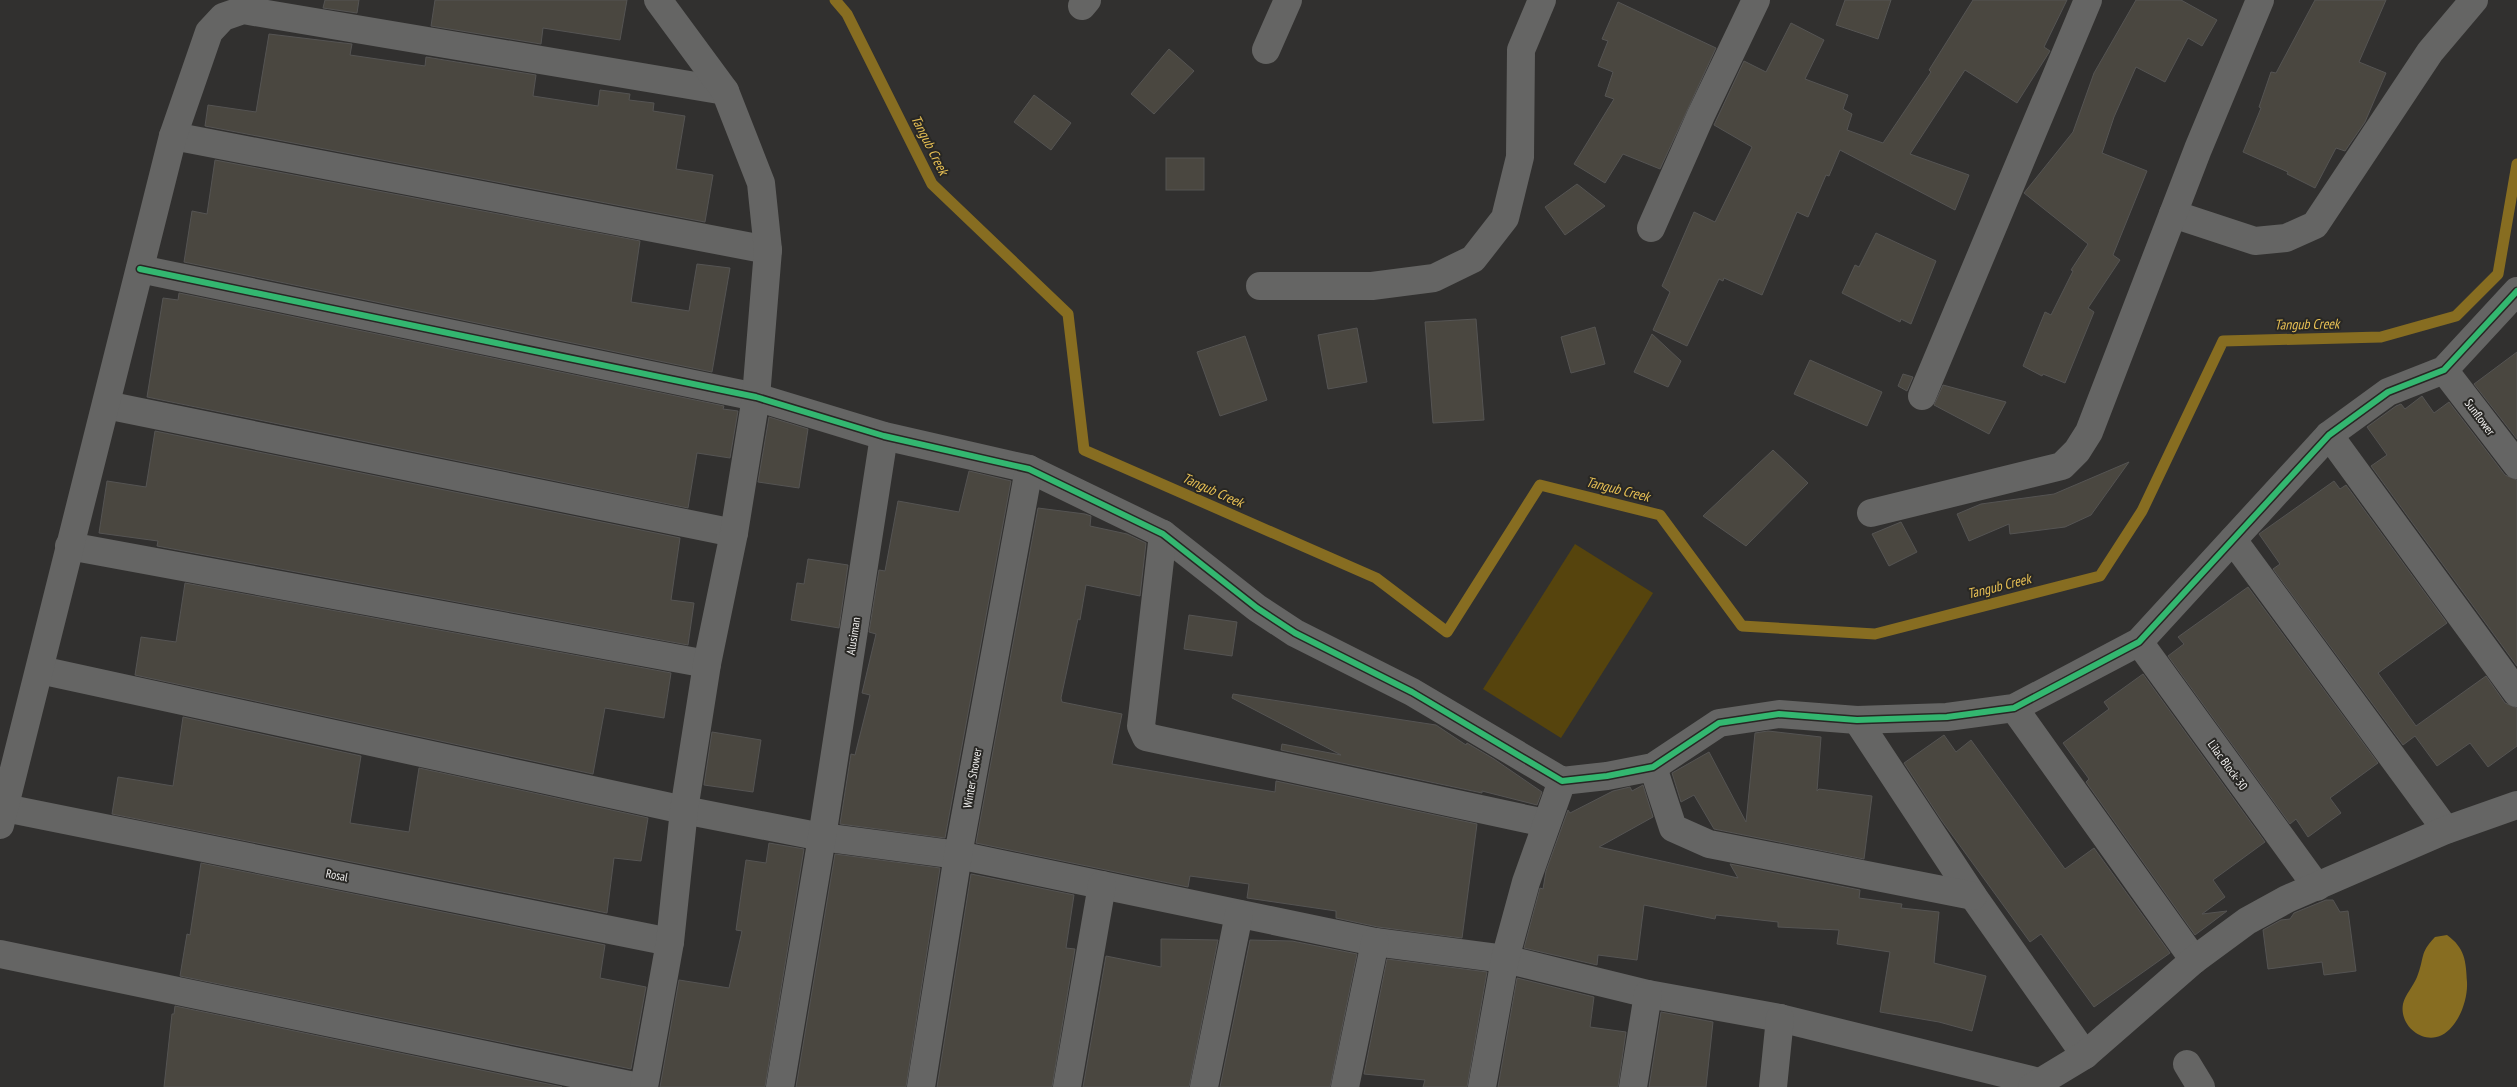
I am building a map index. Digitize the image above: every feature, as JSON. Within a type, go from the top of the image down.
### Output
[{"type":"street","points":[[644,1087],[670,942],[684,810],[707,664],[734,532],[756,397],[768,250],[761,183],[725,91],[658,0]]},
{"type":"street","points":[[1266,50],[1288,0]]},
{"type":"street","points":[[1260,286],[1372,286],[1434,278],[1473,258],[1505,218],[1520,157],[1522,50],[1542,0]]},
{"type":"street","points":[[1651,228],[1701,115],[1756,0]]},
{"type":"street","points":[[1922,396],[2088,0]]},
{"type":"street","points":[[1871,513],[2062,466],[2077,451],[2089,432],[2173,214],[2260,0]]},
{"type":"street","points":[[2173,214],[2255,241],[2286,238],[2315,225],[2430,52],[2474,0]]},
{"type":"street","points":[[2,817],[173,136],[209,32],[223,17],[243,10],[725,91]]},
{"type":"street","points":[[173,136],[768,250]]},
{"type":"street","points":[[140,269],[756,397],[884,436],[1029,469],[1163,534],[1257,608],[1295,633],[1412,692],[1562,781],[1607,776],[1653,767],[1720,723],[1779,714],[1857,720],[1947,717],[2014,708],[2138,642],[2329,435],[2388,392],[2444,370],[2517,291]]},
{"type":"street","name":"Sunflower","points":[[2444,370],[2517,465]]},
{"type":"street","points":[[106,405],[734,532]]},
{"type":"street","points":[[2329,435],[2517,693]]},
{"type":"street","name":"Alusiman","points":[[780,1087],[822,837],[884,436]]},
{"type":"street","name":"Winter Shower","points":[[921,1087],[958,855],[1029,469]]},
{"type":"street","points":[[1163,534],[1141,726],[1146,737],[1545,823]]},
{"type":"street","points":[[2233,540],[2446,830]]},
{"type":"street","points":[[70,546],[707,664]]},
{"type":"street","name":"Lilac Block-30","points":[[2138,642],[2317,887]]},
{"type":"street","points":[[40,670],[684,810],[822,837],[958,855],[1375,942],[1505,959],[1648,994],[1780,1018],[2036,1085],[2085,1055],[2194,960],[2246,921],[2286,899],[2446,830],[2517,805]]},
{"type":"street","points":[[2014,708],[2194,960]]},
{"type":"street","points":[[1857,720],[1973,896],[2085,1055]]},
{"type":"street","points":[[1653,767],[1673,828],[1710,844],[1973,896]]},
{"type":"street","points":[[1482,1087],[1505,959],[1545,823],[1562,781]]},
{"type":"street","name":"Rosal","points":[[2,817],[670,942]]},
{"type":"street","points":[[1067,1087],[1102,886]]},
{"type":"street","points":[[1204,1087],[1239,914]]},
{"type":"street","points":[[1345,1087],[1375,942]]},
{"type":"street","points":[[0,954],[639,1087]]},
{"type":"street","points":[[1633,1087],[1648,994]]},
{"type":"street","points":[[1773,1087],[1780,1018]]},
{"type":"street","points":[[2187,1064],[2201,1087]]},
{"type":"shaded area","points":[[1575,544],[1653,593],[1561,738],[1483,689]]},
{"type":"shaded area","points":[[2447,935],[2458,945],[2465,961],[2467,974],[2466,996],[2458,1019],[2448,1031],[2442,1035],[2427,1037],[2420,1035],[2408,1026],[2403,1012],[2403,1004],[2417,977],[2427,948],[2435,937]]},
{"type":"building","points":[[325,0],[359,0],[357,13],[323,8]]},
{"type":"building","points":[[435,0],[627,0],[620,40],[543,28],[541,44],[431,26]]},
{"type":"building","points":[[1845,0],[1891,0],[1878,39],[1836,25]]},
{"type":"building","points":[[1973,0],[2067,0],[2044,47],[2050,51],[2017,103],[1965,70],[1910,154],[1969,175],[1955,210],[1840,150],[1829,176],[1826,175],[1808,217],[1797,212],[1762,295],[1724,278],[1723,281],[1719,279],[1687,346],[1653,330],[1670,292],[1662,286],[1694,212],[1715,222],[1752,147],[1714,125],[1744,61],[1766,72],[1791,23],[1824,40],[1805,79],[1848,95],[1843,109],[1852,114],[1847,130],[1883,143],[1931,72],[1929,70]]},
{"type":"building","points":[[2136,0],[2181,0],[2217,20],[2202,46],[2188,38],[2165,82],[2136,67],[2114,117],[2102,153],[2147,171],[2113,255],[2120,260],[2088,308],[2094,312],[2065,383],[2043,374],[2042,376],[2023,366],[2045,312],[2051,315],[2073,271],[2071,270],[2088,244],[2024,193],[2073,132],[2094,73]]},
{"type":"building","points":[[2315,0],[2386,0],[2359,62],[2386,73],[2365,122],[2345,151],[2336,148],[2315,188],[2287,174],[2288,172],[2243,152],[2261,108],[2259,107],[2271,72],[2276,73]]},
{"type":"building","points":[[1618,2],[1716,48],[1660,169],[1623,154],[1605,183],[1574,164],[1614,99],[1605,96],[1613,72],[1598,66],[1608,41],[1602,39]]},
{"type":"building","points":[[269,34],[352,44],[350,55],[425,66],[426,57],[536,75],[533,96],[598,106],[600,90],[630,94],[629,100],[654,103],[653,111],[685,116],[676,169],[713,175],[705,222],[205,126],[208,105],[256,112]]},
{"type":"building","points":[[1169,49],[1194,71],[1154,114],[1131,94]]},
{"type":"building","points":[[1034,95],[1071,123],[1051,150],[1014,122]]},
{"type":"building","points":[[1166,158],[1204,158],[1204,190],[1166,190]]},
{"type":"building","points":[[215,160],[640,241],[631,302],[689,311],[697,264],[730,268],[712,372],[184,262],[192,211],[207,214]]},
{"type":"building","points":[[1577,184],[1605,206],[1565,235],[1545,207]]},
{"type":"building","points":[[1876,233],[1936,261],[1911,324],[1901,319],[1900,322],[1842,293],[1855,265],[1859,267]]},
{"type":"building","points":[[179,293],[724,406],[723,409],[738,411],[730,458],[697,453],[688,508],[147,397],[163,298],[178,300]]},
{"type":"building","points":[[1476,319],[1484,420],[1433,423],[1425,322]]},
{"type":"building","points":[[1595,327],[1605,364],[1571,373],[1561,337]]},
{"type":"building","points":[[1357,328],[1367,382],[1328,389],[1318,335]]},
{"type":"building","points":[[1652,334],[1681,361],[1668,387],[1634,372]]},
{"type":"building","points":[[1245,336],[1267,400],[1220,416],[1197,352]]},
{"type":"building","points":[[2517,352],[2517,439],[2474,384]]},
{"type":"building","points":[[1810,360],[1882,392],[1867,426],[1794,394]]},
{"type":"building","points":[[1903,374],[1913,377],[1907,391],[1898,386]]},
{"type":"building","points":[[1943,385],[2006,402],[1989,434],[1934,405]]},
{"type":"building","points":[[2422,396],[2434,413],[2449,402],[2505,475],[2517,480],[2517,666],[2371,466],[2387,455],[2367,427],[2396,406],[2401,404],[2405,409]]},
{"type":"building","points":[[769,417],[808,429],[799,488],[758,482]]},
{"type":"building","points":[[155,431],[680,538],[671,600],[694,603],[688,645],[157,546],[158,541],[99,533],[107,481],[146,487]]},
{"type":"building","points":[[1773,450],[1808,483],[1746,546],[1703,516]]},
{"type":"building","points":[[2129,462],[2091,515],[2065,527],[2010,534],[2009,524],[1969,541],[1957,514],[1981,504],[2054,494]]},
{"type":"building","points":[[969,471],[1011,481],[945,838],[840,824],[851,754],[855,755],[870,695],[862,693],[876,634],[869,632],[879,570],[885,571],[898,501],[959,512]]},
{"type":"building","points":[[2334,481],[2340,489],[2346,485],[2447,623],[2378,673],[2416,726],[2486,676],[2505,703],[2517,708],[2517,746],[2488,767],[2470,743],[2437,766],[2415,736],[2403,745],[2273,569],[2280,564],[2259,534]]},
{"type":"building","points":[[1038,508],[1085,514],[1091,516],[1090,526],[1127,534],[1146,543],[1140,596],[1086,585],[1080,620],[1078,619],[1061,698],[1062,702],[1122,714],[1112,764],[1275,792],[1276,781],[1477,824],[1462,938],[1378,927],[1336,918],[1336,911],[1247,898],[1249,884],[1190,876],[1188,887],[976,843]]},
{"type":"building","points":[[1901,522],[1917,552],[1889,566],[1872,534]]},
{"type":"building","points":[[808,559],[848,565],[839,628],[791,620],[797,583],[804,584]]},
{"type":"building","points":[[185,583],[671,673],[664,718],[605,708],[593,774],[135,675],[141,637],[176,642]]},
{"type":"building","points":[[2248,587],[2378,763],[2330,798],[2341,813],[2308,837],[2296,819],[2290,824],[2168,656],[2184,644],[2178,637]]},
{"type":"building","points":[[1189,615],[1237,622],[1232,656],[1184,649]]},
{"type":"building","points":[[2143,674],[2265,842],[2213,880],[2225,897],[2202,914],[2227,911],[2195,935],[2086,782],[2089,779],[2063,743],[2109,709],[2104,702]]},
{"type":"building","points":[[1233,694],[1436,725],[1466,745],[1467,743],[1494,759],[1542,792],[1537,805],[1482,791],[1482,793],[1281,750],[1282,744],[1341,755],[1232,698]]},
{"type":"building","points":[[183,717],[361,756],[350,823],[409,832],[419,768],[648,818],[641,861],[614,858],[607,913],[112,814],[118,777],[173,786]]},
{"type":"building","points":[[1768,731],[1821,737],[1817,791],[1819,789],[1872,796],[1864,859],[1714,829],[1694,795],[1681,802],[1672,773],[1709,752],[1746,822],[1755,733]]},
{"type":"building","points":[[712,732],[761,740],[753,792],[704,785]]},
{"type":"building","points":[[1944,735],[1956,752],[1971,740],[2065,869],[2094,848],[2170,953],[2094,1007],[2041,934],[2030,942],[1942,821],[1904,763]]},
{"type":"building","points":[[1643,785],[1653,817],[1599,847],[1738,878],[1730,864],[1860,890],[1859,898],[1902,904],[1901,908],[1939,912],[1934,963],[1986,976],[1972,1031],[1939,1022],[1880,1012],[1890,952],[1837,944],[1839,930],[1778,927],[1778,922],[1716,915],[1715,919],[1644,905],[1637,960],[1598,955],[1597,965],[1524,948],[1540,888],[1543,889],[1546,871],[1568,810],[1570,813],[1613,791],[1630,787],[1632,791]]},
{"type":"building","points":[[769,843],[804,849],[765,1087],[660,1087],[679,980],[729,988],[742,931],[736,930],[746,860],[766,863]]},
{"type":"building","points":[[835,854],[940,868],[906,1087],[796,1087]]},
{"type":"building","points":[[201,863],[605,945],[600,978],[646,987],[631,1069],[180,976],[187,934],[190,935]]},
{"type":"building","points":[[971,874],[1074,895],[1066,948],[1075,949],[1052,1087],[937,1087]]},
{"type":"building","points":[[2326,900],[2333,900],[2340,912],[2348,911],[2356,971],[2324,975],[2322,962],[2268,969],[2263,930],[2281,920],[2290,919],[2294,913]]},
{"type":"building","points":[[1161,939],[1218,940],[1189,1087],[1083,1087],[1106,956],[1161,967]]},
{"type":"building","points":[[1250,940],[1292,941],[1357,954],[1330,1087],[1220,1087]]},
{"type":"building","points":[[1387,959],[1487,972],[1467,1087],[1423,1087],[1425,1080],[1364,1074]]},
{"type":"building","points":[[1517,978],[1594,997],[1590,1027],[1626,1032],[1618,1087],[1498,1087]]},
{"type":"building","points":[[175,1006],[562,1087],[164,1087],[172,1014],[174,1014]]},
{"type":"building","points":[[1661,1012],[1713,1022],[1706,1087],[1649,1087]]},
{"type":"waterway","name":"Tangub Creek","points":[[835,0],[847,14],[932,184],[1068,314],[1084,450],[1376,578],[1447,632],[1540,485],[1660,515],[1742,626],[1875,634],[2100,576],[2142,511],[2223,341],[2381,337],[2456,316],[2498,274],[2517,164]]},
{"type":"cycle path","points":[[140,269],[756,397],[884,436],[1029,469],[1163,534],[1257,608],[1295,633],[1412,692],[1562,781],[1607,776],[1653,767],[1719,723],[1779,714],[1857,720],[1947,717],[2014,708],[2139,642],[2329,435],[2388,392],[2444,370],[2517,291]]}]
